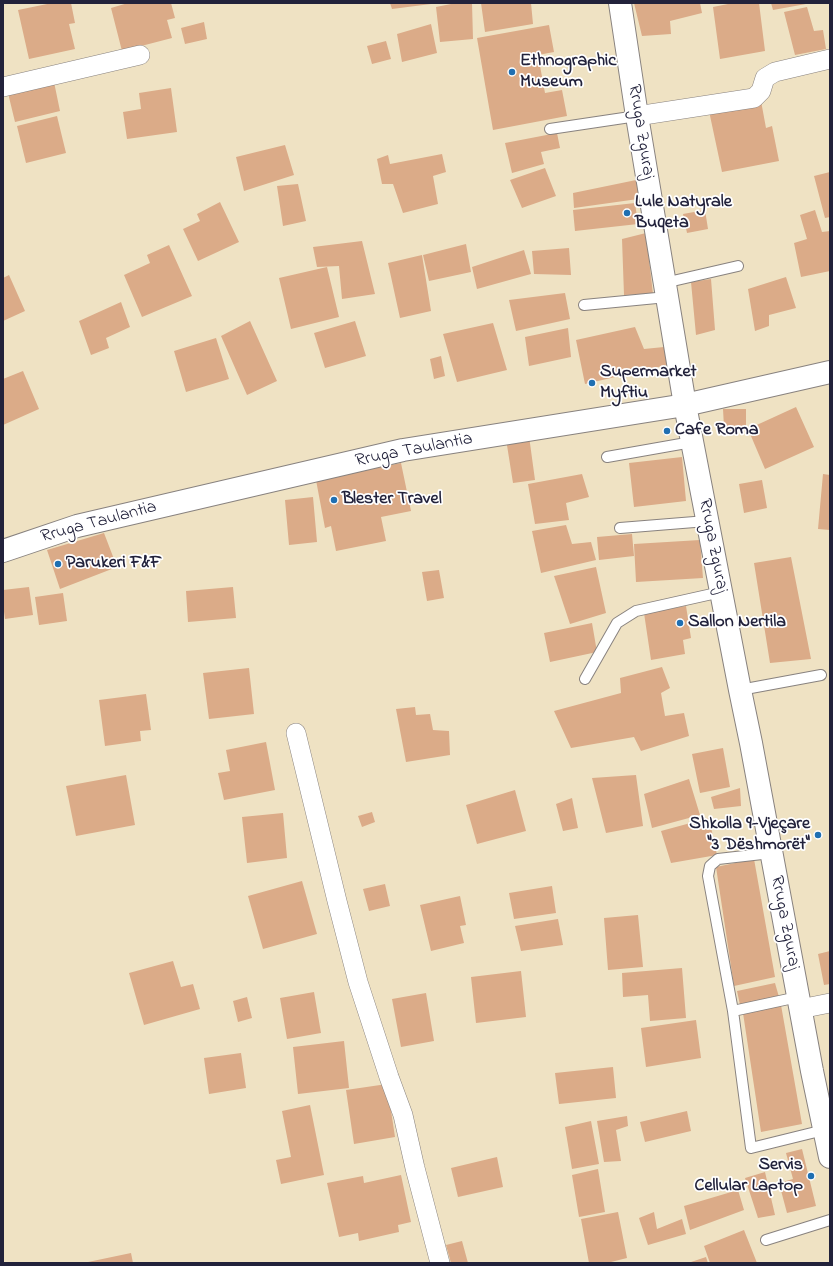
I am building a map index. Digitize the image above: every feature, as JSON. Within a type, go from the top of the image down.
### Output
[{"type":"main road","name":"Rruga Zguraj","points":[[620,3],[636,116],[685,405],[751,743],[799,1003],[830,1157]]},
{"type":"main road","name":"Rruga Taulantia","points":[[3,550],[77,526],[403,450],[685,405],[830,372]]},
{"type":"street","points":[[3,87],[140,55]]},
{"type":"street","points":[[636,116],[754,98],[761,91],[764,78],[775,72],[830,59]]},
{"type":"street","points":[[296,733],[358,982],[403,1115],[415,1168],[440,1263]]},
{"type":"street","points":[[799,1003],[830,1002]]},
{"type":"lane","points":[[550,129],[636,116]]},
{"type":"lane","points":[[584,305],[665,290],[738,266]]},
{"type":"lane","points":[[607,457],[692,442]]},
{"type":"lane","points":[[620,528],[707,521]]},
{"type":"lane","points":[[585,679],[617,623],[636,611],[721,592]]},
{"type":"lane","points":[[740,690],[821,675]]},
{"type":"lane","points":[[771,853],[718,859],[710,866],[708,876],[733,1010],[751,1148],[824,1130]]},
{"type":"lane","points":[[733,1010],[799,1003]]},
{"type":"lane","points":[[766,1240],[830,1220]]},
{"type":"building","points":[[52,3],[71,3],[75,23],[69,24],[75,49],[29,59],[18,10]]},
{"type":"building","points":[[128,3],[171,3],[175,18],[167,20],[172,38],[122,51],[111,8]]},
{"type":"building","points":[[390,3],[430,3],[431,4],[392,9]]},
{"type":"building","points":[[456,3],[472,3],[473,39],[440,42],[436,7]]},
{"type":"building","points":[[481,3],[531,3],[533,24],[485,32]]},
{"type":"building","points":[[634,3],[700,3],[702,13],[670,21],[671,34],[642,36]]},
{"type":"building","points":[[733,3],[759,3],[765,51],[720,59],[713,7]]},
{"type":"building","points":[[771,3],[806,3],[806,4],[773,10]]},
{"type":"building","points":[[807,7],[814,31],[823,30],[826,49],[795,55],[784,12]]},
{"type":"building","points":[[204,22],[207,39],[185,44],[181,28]]},
{"type":"building","points":[[431,24],[437,53],[402,62],[397,34]]},
{"type":"building","name":"Ethnographic Museum","points":[[549,25],[554,52],[538,55],[545,93],[562,90],[567,116],[493,130],[477,38]]},
{"type":"building","points":[[386,41],[391,59],[372,64],[367,46]]},
{"type":"building","points":[[54,82],[60,111],[15,122],[8,93]]},
{"type":"building","points":[[171,88],[177,132],[127,139],[123,112],[141,109],[139,93]]},
{"type":"building","points":[[761,101],[766,128],[772,126],[779,161],[722,172],[709,111]]},
{"type":"building","points":[[57,116],[66,153],[26,163],[17,126]]},
{"type":"building","points":[[557,133],[560,148],[541,152],[544,164],[512,173],[505,143]]},
{"type":"building","points":[[285,145],[294,175],[244,191],[236,157]]},
{"type":"building","points":[[442,154],[446,172],[433,176],[438,204],[403,213],[393,184],[382,184],[377,159],[388,155],[390,164]]},
{"type":"building","points":[[545,168],[556,196],[522,208],[510,180]]},
{"type":"building","points":[[830,172],[830,217],[825,218],[814,176]]},
{"type":"building","points":[[641,179],[645,198],[574,208],[573,193]]},
{"type":"building","points":[[298,184],[306,221],[283,226],[277,186]]},
{"type":"building","points":[[220,202],[239,242],[198,261],[183,229],[200,221],[197,214]]},
{"type":"building","points":[[635,203],[638,224],[575,231],[573,210]]},
{"type":"building","points":[[705,210],[708,229],[687,233],[683,214]]},
{"type":"building","points":[[815,210],[822,232],[830,231],[830,271],[801,277],[794,243],[807,239],[800,215]]},
{"type":"building","points":[[646,233],[653,294],[624,295],[622,239]]},
{"type":"building","points":[[362,241],[375,294],[342,299],[339,266],[317,267],[313,247]]},
{"type":"building","points":[[466,244],[471,272],[429,281],[423,255]]},
{"type":"building","points":[[169,245],[192,296],[142,317],[124,275],[150,263],[147,255]]},
{"type":"building","points":[[569,248],[571,275],[534,274],[532,251]]},
{"type":"building","points":[[524,250],[531,274],[477,289],[472,267]]},
{"type":"building","points":[[422,255],[431,311],[400,318],[388,263]]},
{"type":"building","points":[[327,267],[339,317],[291,329],[279,278]]},
{"type":"building","points":[[9,275],[25,311],[3,321],[3,278]]},
{"type":"building","points":[[786,277],[796,308],[769,315],[769,326],[755,331],[748,289]]},
{"type":"building","points":[[711,279],[715,330],[696,335],[691,282]]},
{"type":"building","points":[[565,293],[570,319],[516,331],[509,300]]},
{"type":"building","points":[[121,302],[130,327],[106,338],[109,348],[91,355],[79,321]]},
{"type":"building","points":[[250,321],[277,381],[247,395],[221,336]]},
{"type":"building","points":[[355,321],[366,356],[325,368],[314,333]]},
{"type":"building","points":[[493,323],[507,370],[457,382],[443,334]]},
{"type":"building","points":[[635,327],[644,349],[664,347],[667,365],[585,384],[576,340]]},
{"type":"building","points":[[568,328],[571,357],[529,366],[525,337]]},
{"type":"building","points":[[216,338],[229,379],[186,392],[174,351]]},
{"type":"building","points":[[441,356],[445,376],[434,379],[430,359]]},
{"type":"building","points":[[23,371],[39,409],[3,425],[3,379]]},
{"type":"building","points":[[796,407],[814,447],[765,469],[748,429]]},
{"type":"building","points":[[723,409],[746,409],[746,427],[724,427]]},
{"type":"building","points":[[529,436],[535,480],[513,483],[506,439]]},
{"type":"building","points":[[682,457],[686,501],[634,507],[629,463]]},
{"type":"building","points":[[401,463],[411,511],[381,517],[386,541],[336,551],[331,526],[325,528],[316,480]]},
{"type":"building","points":[[582,474],[589,497],[566,503],[569,520],[535,524],[528,484]]},
{"type":"building","points":[[823,474],[830,475],[830,530],[818,529]]},
{"type":"building","points":[[762,480],[767,508],[744,513],[739,484]]},
{"type":"building","points":[[313,497],[317,542],[289,545],[285,500]]},
{"type":"building","points":[[566,525],[572,544],[591,542],[596,560],[541,573],[532,531]]},
{"type":"building","points":[[104,533],[117,567],[60,589],[47,550]]},
{"type":"building","points":[[632,534],[634,556],[599,560],[597,537]]},
{"type":"building","points":[[700,540],[703,578],[636,582],[634,544]]},
{"type":"building","points":[[791,557],[811,659],[770,663],[754,563]]},
{"type":"building","points":[[596,567],[606,613],[570,624],[554,576]]},
{"type":"building","points":[[439,570],[444,598],[427,601],[422,572]]},
{"type":"building","points":[[29,587],[33,615],[5,619],[3,590]]},
{"type":"building","points":[[233,587],[236,618],[188,622],[186,591]]},
{"type":"building","points":[[63,593],[67,621],[39,625],[35,597]]},
{"type":"building","points":[[686,606],[691,638],[683,640],[685,654],[651,660],[644,613]]},
{"type":"building","points":[[592,623],[597,652],[550,662],[544,633]]},
{"type":"building","points":[[662,667],[670,688],[661,693],[665,716],[684,713],[689,736],[641,751],[634,737],[571,748],[554,711],[621,693],[620,678]]},
{"type":"building","points":[[249,668],[254,714],[209,719],[203,673]]},
{"type":"building","points":[[146,694],[151,730],[140,731],[141,741],[105,746],[99,700]]},
{"type":"building","points":[[415,707],[416,715],[430,714],[433,730],[449,731],[450,755],[406,762],[396,709]]},
{"type":"building","points":[[266,742],[275,790],[224,800],[218,773],[230,771],[226,750]]},
{"type":"building","points":[[723,748],[730,787],[700,793],[692,754]]},
{"type":"building","points":[[126,775],[135,825],[76,836],[66,786]]},
{"type":"building","points":[[636,775],[643,826],[606,833],[592,778]]},
{"type":"building","points":[[689,779],[700,815],[652,828],[644,794]]},
{"type":"building","points":[[740,788],[741,806],[714,809],[711,797]]},
{"type":"building","points":[[515,790],[526,831],[477,844],[466,805]]},
{"type":"building","points":[[572,798],[578,828],[563,831],[556,804]]},
{"type":"building","points":[[372,812],[375,822],[362,827],[358,816]]},
{"type":"building","points":[[283,813],[287,858],[247,863],[242,817]]},
{"type":"building","points":[[709,818],[717,855],[671,863],[661,831]]},
{"type":"building","points":[[754,859],[775,977],[734,986],[716,867]]},
{"type":"building","points":[[302,881],[317,934],[263,949],[248,896]]},
{"type":"building","points":[[385,884],[390,906],[369,911],[363,889]]},
{"type":"building","points":[[552,886],[556,913],[514,919],[509,893]]},
{"type":"building","points":[[460,896],[466,925],[460,926],[464,943],[431,951],[420,905]]},
{"type":"building","points":[[638,915],[643,967],[608,970],[604,918]]},
{"type":"building","points":[[558,919],[563,945],[521,951],[515,926]]},
{"type":"building","points":[[830,951],[830,984],[824,985],[818,954]]},
{"type":"building","points":[[173,961],[181,987],[193,984],[200,1009],[144,1025],[129,973]]},
{"type":"building","points":[[682,968],[686,1018],[650,1021],[648,995],[623,997],[622,973]]},
{"type":"building","points":[[521,971],[526,1017],[476,1023],[471,977]]},
{"type":"building","points":[[775,983],[779,997],[740,1005],[737,991]]},
{"type":"building","points":[[314,992],[321,1033],[287,1039],[280,998]]},
{"type":"building","points":[[426,993],[434,1041],[401,1047],[392,999]]},
{"type":"building","points":[[247,997],[252,1018],[238,1022],[233,1001]]},
{"type":"building","points":[[781,1005],[802,1124],[761,1132],[743,1013]]},
{"type":"building","points":[[696,1020],[701,1058],[646,1067],[641,1028]]},
{"type":"building","points":[[344,1041],[349,1088],[298,1094],[293,1047]]},
{"type":"building","points":[[241,1053],[246,1088],[209,1094],[204,1058]]},
{"type":"building","points":[[613,1067],[616,1098],[559,1104],[555,1073]]},
{"type":"building","points":[[387,1084],[395,1137],[354,1144],[346,1090]]},
{"type":"building","points":[[310,1105],[324,1175],[281,1184],[276,1160],[291,1157],[282,1111]]},
{"type":"building","points":[[687,1111],[691,1131],[645,1142],[640,1122]]},
{"type":"building","points":[[627,1116],[628,1126],[616,1130],[621,1161],[604,1162],[597,1121]]},
{"type":"building","points":[[591,1121],[599,1164],[572,1169],[565,1127]]},
{"type":"building","points":[[802,1149],[816,1206],[787,1213],[779,1183],[793,1179],[786,1153]]},
{"type":"building","points":[[497,1157],[503,1187],[458,1197],[451,1168]]},
{"type":"building","points":[[598,1169],[605,1212],[579,1217],[572,1175]]},
{"type":"building","points":[[765,1172],[775,1215],[758,1218],[745,1178]]},
{"type":"building","points":[[401,1175],[411,1222],[398,1225],[399,1232],[359,1241],[358,1233],[339,1237],[327,1183],[363,1176],[364,1183]]},
{"type":"building","points":[[738,1190],[744,1210],[690,1230],[684,1206]]},
{"type":"building","points":[[618,1212],[627,1258],[607,1263],[589,1263],[581,1219]]},
{"type":"building","points":[[654,1212],[657,1229],[682,1219],[686,1234],[648,1245],[639,1218]]},
{"type":"building","points":[[744,1230],[757,1263],[710,1263],[704,1246]]},
{"type":"building","points":[[462,1241],[468,1263],[451,1263],[446,1245]]},
{"type":"building","points":[[131,1253],[133,1263],[88,1263],[88,1262]]},
{"type":"building","points":[[706,1257],[708,1263],[688,1263]]},
{"type":"place","name":"Ethnographic Museum","points":[[512,72]]},
{"type":"place","name":"Lule Natyrale Buqeta","points":[[627,213]]},
{"type":"place","name":"Supermarket Myftiu","points":[[592,383]]},
{"type":"place","name":"Cafe Roma","points":[[667,431]]},
{"type":"place","name":"Blester Travel","points":[[334,500]]},
{"type":"place","name":"Parukeri F&F","points":[[58,564]]},
{"type":"place","name":"Sallon Nertila","points":[[680,623]]},
{"type":"place","name":"Shkolla 9-Vjeçare \"3 Dëshmorët\"","points":[[818,835]]},
{"type":"place","name":"Servis Cellular Laptop","points":[[811,1176]]}]
